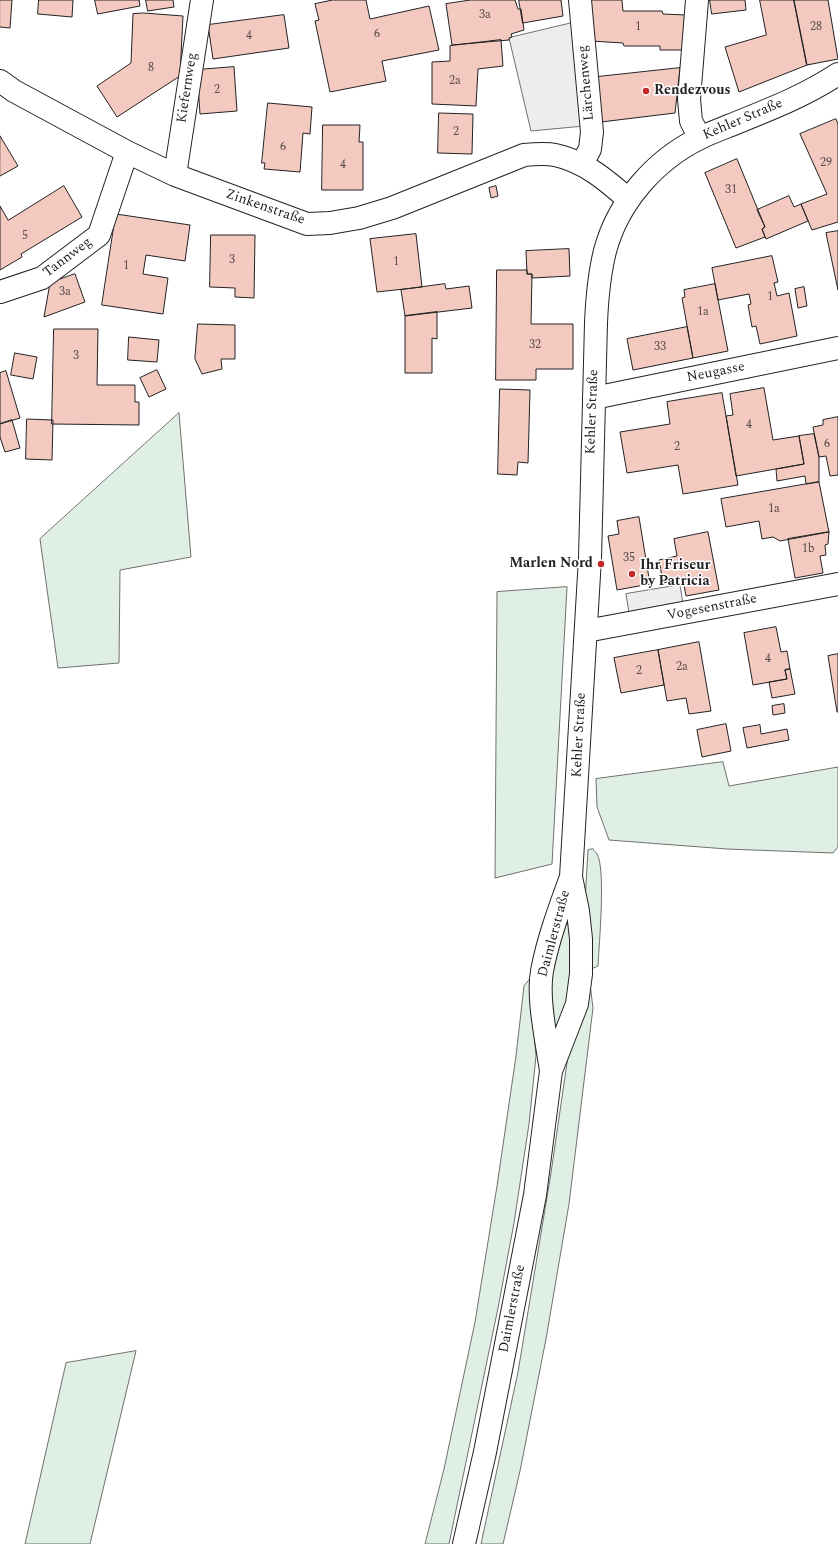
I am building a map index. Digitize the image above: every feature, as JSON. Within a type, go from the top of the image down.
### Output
[{"type":"street","name":"Kiefernweg","points":[[174,175],[202,0]]},
{"type":"street","name":"Lärchenweg","points":[[580,0],[592,132],[590,149],[582,164]]},
{"type":"street","points":[[696,0],[689,99],[691,121],[700,138]]},
{"type":"street","name":"Kehler Straße","points":[[571,877],[586,631],[598,285],[605,250],[614,226],[628,199],[659,165],[700,138],[790,100],[818,87],[838,74]]},
{"type":"street","name":"Zinkenstraße","points":[[0,81],[14,91],[127,152],[174,175],[307,224],[330,223],[360,218],[392,208],[524,155],[555,154],[582,164],[601,176],[628,199]]},
{"type":"street","name":"Tannweg","points":[[0,292],[42,278],[99,234],[127,152]]},
{"type":"street","name":"Neugasse","points":[[594,398],[838,348]]},
{"type":"street","name":"Vogesenstraße","points":[[586,631],[838,584]]},
{"type":"street","name":"Daimlerstraße","points":[[551,1071],[544,1024],[541,988],[542,971],[556,918],[571,877]]},
{"type":"street","name":"Daimlerstraße","points":[[464,1544],[485,1452],[535,1195],[551,1071],[577,1004],[581,974],[581,939],[578,911],[571,877]]},
{"type":"green space","points":[[179,413],[191,557],[120,570],[119,663],[58,668],[40,539]]},
{"type":"green space","points":[[567,587],[552,864],[495,878],[497,592]]},
{"type":"green space","points":[[723,762],[729,786],[838,767],[838,847],[833,853],[727,849],[609,840],[597,807],[596,779]]},
{"type":"green space","points":[[593,849],[600,862],[602,890],[598,966],[589,970],[585,901],[588,850]]},
{"type":"green space","points":[[562,923],[568,924],[571,937],[570,991],[558,1029],[550,1029],[547,1005]]},
{"type":"green space","points":[[530,979],[536,1056],[529,1124],[514,1223],[449,1544],[425,1544],[444,1469],[475,1322],[516,1056],[524,986]]},
{"type":"green space","points":[[590,984],[593,1008],[569,1204],[546,1339],[520,1471],[503,1544],[481,1544],[518,1372],[551,1173],[569,1049]]},
{"type":"green space","points":[[136,1351],[90,1544],[25,1544],[66,1363]]},
{"type":"shaded area","points":[[572,23],[584,126],[531,131],[509,38]]},
{"type":"shaded area","points":[[680,585],[683,604],[629,613],[626,594]]},
{"type":"building","points":[[0,0],[12,0],[10,28],[0,27]]},
{"type":"building","points":[[39,0],[73,0],[72,17],[38,14]]},
{"type":"building","points":[[95,0],[139,0],[140,6],[98,14]]},
{"type":"building","points":[[146,0],[173,0],[174,7],[148,11]]},
{"type":"building","points":[[333,0],[366,0],[370,19],[429,6],[439,50],[382,61],[386,81],[330,92],[315,21],[319,20],[315,4]]},
{"type":"building","points":[[471,0],[515,0],[518,9],[521,9],[524,30],[511,34],[512,37],[509,38],[509,40],[452,45],[446,4]]},
{"type":"building","points":[[519,0],[561,0],[563,16],[523,23]]},
{"type":"building","points":[[588,0],[622,0],[623,11],[662,11],[663,14],[686,15],[685,50],[660,50],[660,46],[624,46],[623,43],[591,41]]},
{"type":"building","points":[[710,0],[745,0],[746,10],[712,14]]},
{"type":"building","points":[[760,0],[794,0],[807,65],[739,92],[725,47],[766,35]]},
{"type":"building","points":[[794,0],[828,0],[838,59],[807,65]]},
{"type":"building","points":[[144,13],[183,16],[180,76],[117,117],[97,86],[131,63],[133,14]]},
{"type":"building","points":[[284,15],[289,48],[213,59],[208,25]]},
{"type":"building","points":[[501,40],[503,66],[478,69],[476,106],[432,104],[432,62],[450,61],[450,46]]},
{"type":"building","points":[[234,67],[237,111],[200,114],[197,70]]},
{"type":"building","points":[[680,68],[675,113],[601,122],[597,77]]},
{"type":"building","points":[[268,103],[312,107],[310,134],[303,133],[300,172],[264,169],[265,163],[262,163]]},
{"type":"building","points":[[439,113],[473,114],[472,154],[438,153]]},
{"type":"building","points":[[836,119],[838,124],[838,222],[812,230],[801,204],[827,194],[800,134]]},
{"type":"building","points":[[323,125],[360,125],[359,142],[363,142],[363,190],[322,190]]},
{"type":"building","points":[[0,136],[18,166],[0,176]]},
{"type":"building","points":[[737,159],[765,227],[762,229],[765,237],[736,248],[705,173]]},
{"type":"building","points":[[64,186],[82,217],[21,254],[22,257],[0,270],[0,206],[8,220]]},
{"type":"building","points":[[496,186],[498,196],[491,198],[489,188]]},
{"type":"building","points":[[789,196],[794,207],[801,204],[808,221],[766,239],[762,229],[765,227],[757,210]]},
{"type":"building","points":[[116,214],[190,225],[185,261],[146,255],[143,274],[168,278],[163,314],[102,305]]},
{"type":"building","points":[[838,231],[838,290],[826,233]]},
{"type":"building","points":[[416,234],[422,287],[377,292],[370,239]]},
{"type":"building","points":[[211,235],[255,235],[254,298],[235,297],[235,288],[210,287]]},
{"type":"building","points":[[569,249],[570,276],[532,278],[532,274],[527,274],[526,251]]},
{"type":"building","points":[[772,256],[778,282],[774,283],[777,296],[789,293],[797,336],[760,344],[756,326],[752,327],[748,305],[751,304],[749,294],[718,300],[712,268]]},
{"type":"building","points":[[497,270],[527,270],[527,274],[532,274],[531,324],[573,324],[573,369],[536,369],[536,380],[496,380]]},
{"type":"building","points":[[75,274],[85,302],[44,317],[50,283]]},
{"type":"building","points":[[445,284],[446,289],[469,286],[472,308],[405,316],[401,290]]},
{"type":"building","points":[[715,284],[728,351],[693,358],[682,298],[685,297],[684,290]]},
{"type":"building","points":[[804,287],[807,306],[798,308],[795,289]]},
{"type":"building","points":[[437,312],[437,339],[432,338],[432,373],[405,373],[405,316]]},
{"type":"building","points":[[198,324],[235,325],[235,359],[221,359],[222,369],[202,374],[195,359]]},
{"type":"building","points":[[687,327],[693,358],[633,370],[627,339]]},
{"type":"building","points":[[54,329],[98,329],[97,385],[135,385],[135,402],[139,402],[139,425],[52,424]]},
{"type":"building","points":[[129,337],[159,340],[157,362],[128,360]]},
{"type":"building","points":[[15,353],[37,357],[33,379],[11,375]]},
{"type":"building","points":[[157,370],[166,389],[149,397],[140,378]]},
{"type":"building","points":[[6,371],[20,418],[0,424],[0,373]]},
{"type":"building","points":[[764,388],[773,440],[799,436],[804,464],[736,476],[726,416],[733,415],[730,394]]},
{"type":"building","points":[[500,389],[530,390],[528,463],[518,462],[517,475],[498,474]]},
{"type":"building","points":[[722,393],[738,485],[683,494],[678,465],[627,473],[620,432],[670,424],[667,402]]},
{"type":"building","points":[[838,417],[838,475],[830,476],[826,456],[819,457],[813,427],[823,425],[823,420]]},
{"type":"building","points":[[27,419],[53,420],[52,460],[26,459]]},
{"type":"building","points":[[12,420],[20,448],[5,452],[0,437],[0,424]]},
{"type":"building","points":[[814,434],[819,457],[819,482],[806,484],[805,476],[777,481],[776,469],[804,464],[799,436]]},
{"type":"building","points":[[819,482],[829,532],[780,541],[773,537],[762,539],[759,521],[726,527],[721,499]]},
{"type":"building","points":[[639,517],[650,584],[617,590],[608,536],[619,534],[617,521]]},
{"type":"building","points":[[708,532],[719,590],[686,596],[683,579],[663,583],[659,560],[677,556],[674,539]]},
{"type":"building","points":[[829,532],[828,544],[825,545],[826,555],[820,556],[823,573],[795,578],[788,539]]},
{"type":"building","points":[[776,627],[781,652],[787,651],[790,669],[785,670],[787,679],[753,685],[744,633]]},
{"type":"building","points":[[699,642],[711,711],[689,714],[686,698],[667,701],[658,650]]},
{"type":"building","points":[[658,650],[664,685],[621,693],[614,658]]},
{"type":"building","points":[[838,654],[838,712],[837,712],[828,656]]},
{"type":"building","points":[[790,669],[795,694],[772,698],[769,682],[787,679],[785,670]]},
{"type":"building","points":[[784,704],[785,713],[773,715],[772,706]]},
{"type":"building","points":[[726,724],[731,751],[702,757],[697,730]]},
{"type":"building","points":[[760,725],[761,734],[787,729],[789,740],[747,748],[743,728]]},
{"type":"place","name":"Rendezvous","points":[[646,91]]},
{"type":"place","name":"Marlen Nord","points":[[601,564]]},
{"type":"place","name":"Ihr Friseur by Patricia","points":[[632,574]]}]
